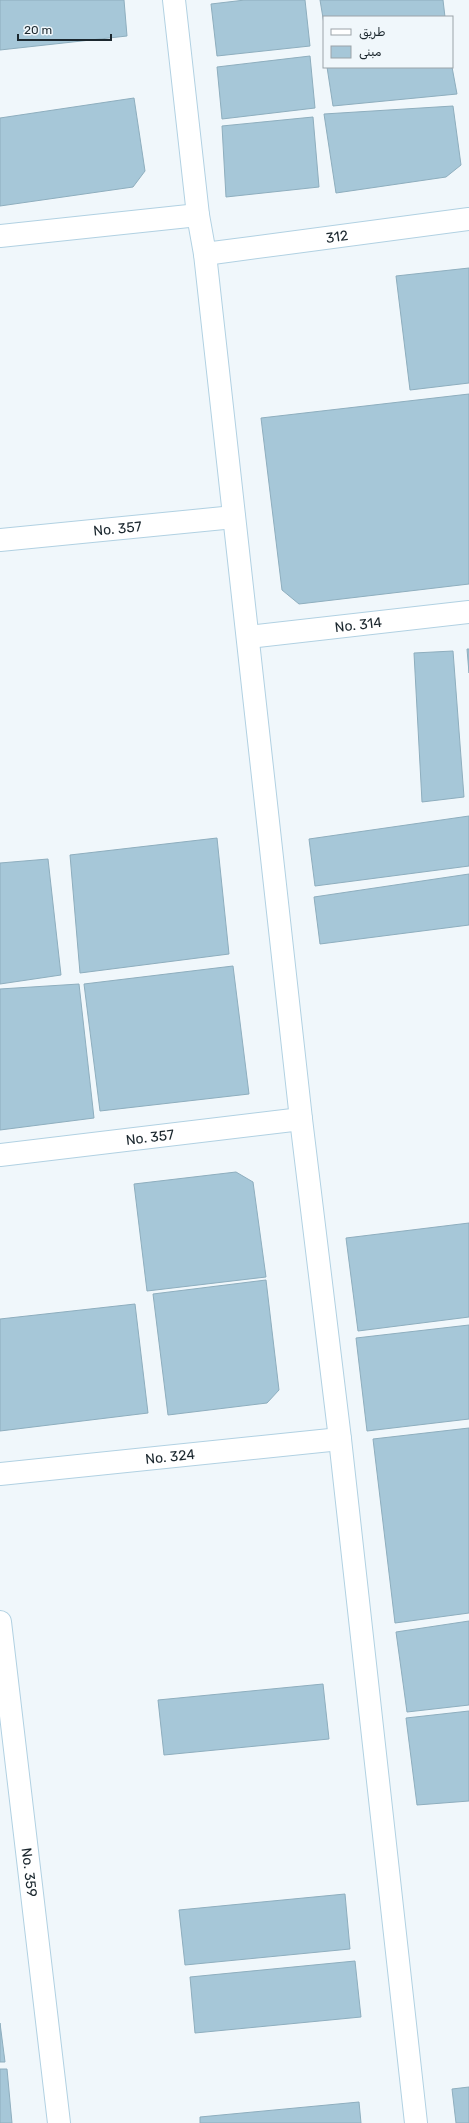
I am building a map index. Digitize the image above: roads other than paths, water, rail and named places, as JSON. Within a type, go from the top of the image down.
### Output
[{"type":"street","points":[[174,0],[198,215],[205,254],[300,1119],[340,1439],[416,2123]]},
{"type":"street","points":[[0,236],[198,215]]},
{"type":"street","name":"312","points":[[205,254],[469,219]]},
{"type":"street","name":"No. 357","points":[[0,540],[234,517]]},
{"type":"street","name":"No. 314","points":[[248,637],[469,612]]},
{"type":"street","name":"No. 357","points":[[0,1155],[300,1119]]},
{"type":"street","name":"No. 324","points":[[0,1474],[340,1439]]},
{"type":"street","name":"No. 359","points":[[0,1622],[59,2123]]}]
